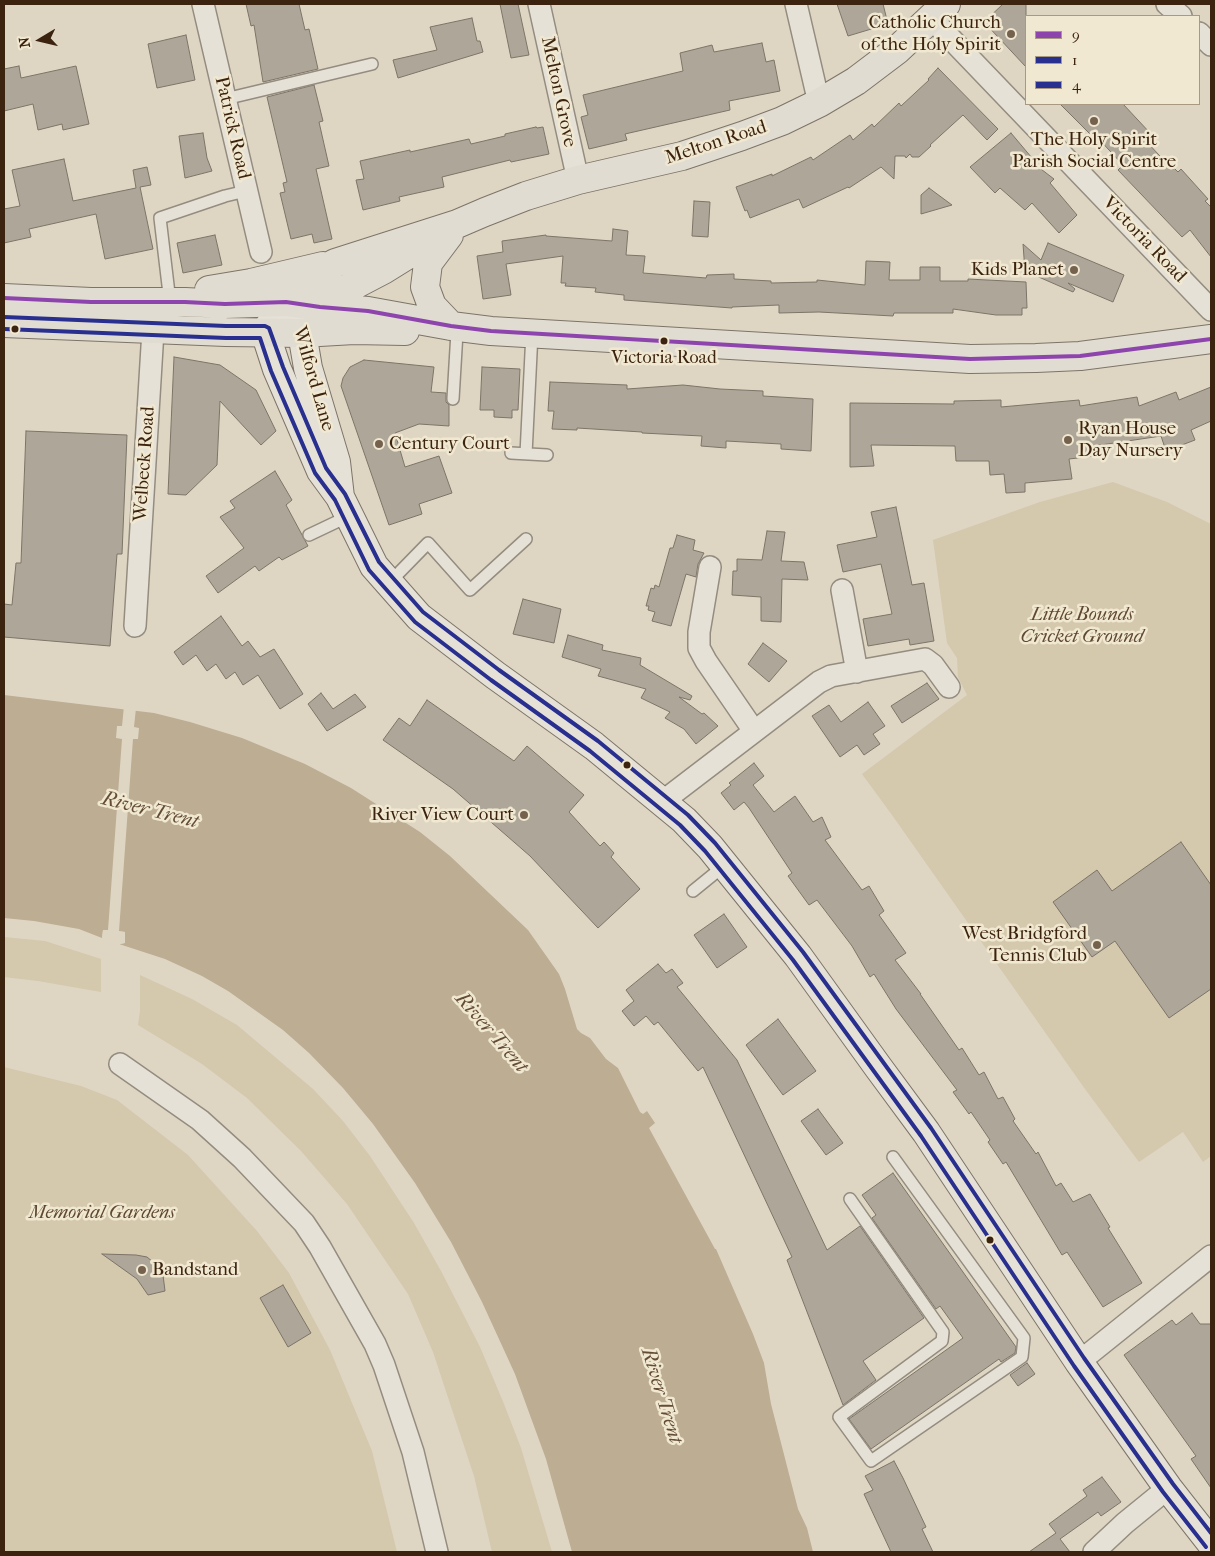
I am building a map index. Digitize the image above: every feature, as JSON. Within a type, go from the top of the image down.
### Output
[{"type":"main road","name":"Melton Road","points":[[286,302],[334,263],[457,224],[518,199],[578,180],[682,156],[782,121],[863,76],[897,50],[938,11]]},
{"type":"main road","name":"Melton Road","points":[[302,333],[320,307],[339,293],[383,270],[457,224]]},
{"type":"main road","points":[[454,329],[432,306],[425,287],[428,263],[457,224]]},
{"type":"main road","points":[[166,309],[212,289],[252,283],[334,263]]},
{"type":"main road","points":[[4,298],[91,302],[166,309],[226,332],[302,333],[354,330],[454,329],[970,358],[1080,356],[1211,339]]},
{"type":"main road","points":[[4,323],[225,304],[286,302],[368,311],[454,329]]},
{"type":"main road","name":"Wilford Lane","points":[[344,506],[336,462],[308,368],[302,333],[295,316],[286,302],[265,332],[277,369],[321,471],[344,506],[374,566],[419,617],[495,675],[594,746],[684,820],[725,865],[798,956],[920,1125],[1079,1362],[1168,1488],[1211,1543]]},
{"type":"street","name":"Patrick Road","points":[[203,4],[261,252]]},
{"type":"street","name":"Melton Grove","points":[[539,4],[578,180]]},
{"type":"street","points":[[796,4],[819,102]]},
{"type":"street","points":[[1167,4],[1180,15]]},
{"type":"street","name":"Victoria Road","points":[[938,11],[1211,310]]},
{"type":"street","points":[[1200,34],[1211,45]]},
{"type":"street","name":"Welbeck Road","points":[[135,626],[166,309]]},
{"type":"street","points":[[710,567],[699,632],[699,648],[754,731]]},
{"type":"street","points":[[842,590],[857,672]]},
{"type":"street","points":[[662,802],[819,682],[831,676],[925,659],[933,664],[949,687]]},
{"type":"street","points":[[120,1064],[200,1120],[242,1158],[304,1223],[320,1247],[375,1344],[384,1366],[413,1452],[438,1552]]},
{"type":"street","points":[[1079,1362],[1211,1256]]},
{"type":"street","points":[[1094,1552],[1168,1488]]},
{"type":"lane","points":[[225,99],[372,64]]},
{"type":"lane","points":[[166,309],[160,218],[225,196],[246,191]]},
{"type":"lane","points":[[453,399],[454,329]]},
{"type":"lane","points":[[526,454],[532,333]]},
{"type":"lane","points":[[511,452],[547,455]]},
{"type":"lane","points":[[308,535],[344,506]]},
{"type":"lane","points":[[388,584],[428,543],[470,590],[526,539]]},
{"type":"lane","points":[[693,891],[725,865]]},
{"type":"lane","points":[[850,1199],[943,1332],[942,1341],[839,1417],[871,1462],[1022,1357],[1024,1338],[893,1157]]},
{"type":"green space","name":"Little Bounds Cricket Ground","points":[[1113,482],[1167,502],[1211,524],[1211,1156],[1203,1162],[1183,1132],[1139,1162],[1085,1089],[862,774],[967,695],[958,677],[957,658],[947,643],[933,540],[1040,502]]},
{"type":"green space","points":[[4,937],[45,941],[101,959],[101,992],[4,977]]},
{"type":"green space","points":[[140,975],[192,999],[237,1025],[313,1089],[343,1121],[370,1156],[414,1223],[480,1347],[521,1448],[552,1552],[492,1552],[474,1476],[433,1352],[408,1294],[347,1204],[301,1151],[247,1098],[202,1064],[138,1025]]},
{"type":"green space","name":"Memorial Gardens","points":[[4,1067],[81,1086],[117,1100],[188,1155],[257,1231],[289,1273],[330,1350],[372,1451],[397,1552],[4,1552]]},
{"type":"water","name":"River Trent","points":[[4,695],[154,713],[242,738],[305,764],[351,788],[420,832],[450,856],[528,930],[559,974],[577,1029],[590,1038],[606,1059],[618,1068],[640,1112],[643,1114],[647,1111],[655,1123],[649,1128],[716,1249],[764,1363],[771,1404],[798,1509],[807,1528],[813,1552],[572,1552],[546,1459],[515,1374],[482,1302],[451,1242],[415,1183],[373,1124],[343,1088],[309,1053],[283,1030],[228,991],[202,976],[165,959],[119,944],[125,943],[125,932],[103,930],[102,938],[79,929],[4,918]]},
{"type":"pier","points":[[124,706],[136,708],[134,727],[139,728],[138,739],[133,739],[119,931],[125,932],[125,943],[120,944],[120,947],[117,944],[122,941],[123,934],[105,933],[105,939],[102,938],[103,930],[108,930],[122,739],[116,738],[117,726],[122,726]]},
{"type":"building","points":[[246,4],[299,4],[305,30],[309,29],[318,69],[263,82],[254,25],[251,26]]},
{"type":"building","points":[[500,4],[518,4],[529,55],[511,58]]},
{"type":"building","points":[[837,4],[883,4],[888,24],[848,36]]},
{"type":"building","name":"Catholic Church of the Holy Spirit","points":[[1003,4],[1026,4],[1025,66],[984,22]]},
{"type":"building","points":[[472,18],[477,41],[480,41],[483,52],[398,78],[393,60],[437,50],[430,27]]},
{"type":"building","points":[[186,35],[195,80],[157,88],[148,44]]},
{"type":"building","points":[[762,43],[766,62],[774,60],[780,91],[729,101],[730,110],[625,134],[627,140],[589,149],[581,117],[588,115],[583,95],[683,71],[680,53],[712,45],[714,52]]},
{"type":"building","points":[[19,66],[21,78],[76,66],[89,124],[63,130],[62,124],[38,130],[33,104],[4,111],[4,69]]},
{"type":"building","points":[[938,68],[998,129],[987,140],[963,115],[919,157],[912,157],[910,154],[906,158],[905,156],[895,156],[894,179],[881,167],[849,188],[803,208],[799,199],[750,218],[747,210],[745,211],[736,187],[772,174],[772,176],[811,157],[813,160],[850,135],[853,140],[872,124],[874,127],[899,103],[901,106],[929,80]]},
{"type":"building","points":[[314,85],[323,121],[319,122],[329,166],[316,169],[332,239],[314,243],[312,234],[291,239],[280,193],[285,192],[283,183],[287,182],[267,97]]},
{"type":"building","points":[[1061,105],[1124,105],[1151,134],[1145,140],[1173,170],[1174,168],[1178,172],[1181,169],[1208,199],[1205,201],[1211,207],[1211,257],[1190,230],[1182,237],[1118,170],[1123,165],[1096,136],[1094,138]]},
{"type":"building","points":[[536,127],[543,127],[549,154],[511,162],[510,160],[442,177],[444,187],[399,197],[400,201],[363,210],[356,180],[364,179],[360,161],[469,139],[471,144]]},
{"type":"building","points":[[203,133],[207,158],[212,171],[185,178],[179,136]]},
{"type":"building","points":[[1011,133],[1032,158],[1029,160],[1054,179],[1050,183],[1077,215],[1059,233],[1032,203],[1025,210],[1000,188],[995,193],[970,167]]},
{"type":"building","points":[[64,159],[73,201],[136,188],[133,170],[147,167],[151,185],[140,187],[153,249],[105,259],[96,214],[29,229],[31,237],[4,243],[4,209],[20,206],[12,170]]},
{"type":"building","points":[[929,188],[952,205],[921,214],[921,195]]},
{"type":"building","points":[[694,201],[710,202],[708,237],[692,236]]},
{"type":"building","points":[[613,229],[628,231],[626,255],[645,256],[643,273],[706,278],[707,275],[734,274],[734,279],[771,281],[771,283],[817,282],[817,280],[865,285],[866,261],[890,262],[889,280],[920,280],[920,267],[940,267],[940,281],[968,281],[968,279],[1026,282],[1027,308],[1022,308],[1022,315],[996,315],[953,309],[953,313],[894,313],[893,316],[819,312],[779,313],[779,305],[732,308],[624,300],[624,295],[595,292],[596,288],[565,286],[566,283],[561,283],[563,256],[506,264],[511,295],[483,299],[477,256],[503,252],[502,241],[546,235],[612,241]]},
{"type":"building","points":[[215,235],[222,265],[183,273],[177,243]]},
{"type":"building","name":"Kids Planet","points":[[1048,243],[1124,275],[1113,302],[1068,283],[1075,289],[1073,292],[1025,271],[1023,244],[1041,260]]},
{"type":"building","points":[[174,357],[220,365],[256,390],[276,431],[261,445],[220,401],[217,465],[186,495],[168,494]]},
{"type":"building","name":"Century Court","points":[[364,360],[434,367],[431,392],[446,393],[446,402],[449,405],[449,426],[419,424],[395,433],[405,467],[439,456],[452,493],[419,504],[422,514],[389,525],[341,386],[343,378],[350,367]]},
{"type":"building","points":[[482,367],[520,369],[518,410],[512,410],[512,418],[494,417],[494,410],[480,410]]},
{"type":"building","points":[[550,382],[627,385],[627,389],[683,385],[763,391],[763,396],[813,399],[811,451],[781,449],[781,444],[726,441],[726,448],[701,446],[702,436],[577,428],[577,430],[552,429],[554,411],[548,411]]},
{"type":"building","points":[[1211,387],[1211,421],[1191,430],[1195,440],[1166,451],[1161,436],[1094,446],[1095,456],[1069,459],[1072,479],[1025,483],[1025,492],[1006,493],[1004,474],[990,475],[989,461],[956,461],[955,446],[871,445],[874,466],[850,467],[850,403],[954,404],[954,401],[1001,400],[1001,407],[1079,400],[1080,406],[1137,397],[1139,406],[1176,392],[1179,400]]},
{"type":"building","points":[[26,431],[127,435],[122,554],[117,554],[110,646],[4,637],[4,604],[12,605],[16,563],[21,563]]},
{"type":"building","points":[[275,471],[292,500],[286,505],[308,546],[282,560],[279,557],[259,571],[255,566],[218,593],[206,576],[244,548],[220,517],[235,508],[230,501]]},
{"type":"building","points":[[896,507],[912,585],[924,583],[934,641],[910,645],[909,639],[868,646],[863,619],[892,614],[881,564],[843,572],[837,545],[877,537],[871,512]]},
{"type":"building","points":[[767,531],[785,532],[781,561],[804,562],[808,580],[782,579],[781,622],[761,621],[761,597],[732,595],[733,571],[737,571],[737,559],[762,560]]},
{"type":"building","points":[[677,535],[695,540],[693,550],[704,553],[698,564],[696,577],[686,574],[671,626],[652,621],[655,612],[648,610],[649,606],[646,606],[651,588],[654,589],[655,585],[659,587],[670,548],[673,548]]},
{"type":"building","points":[[523,599],[561,609],[554,643],[513,634]]},
{"type":"building","points":[[221,616],[242,646],[248,641],[260,657],[274,649],[303,694],[280,709],[258,675],[243,685],[235,672],[226,679],[216,664],[207,671],[196,655],[183,665],[174,652]]},
{"type":"building","points":[[568,635],[603,645],[602,650],[641,658],[640,665],[692,696],[690,700],[679,697],[702,714],[704,713],[718,726],[696,744],[684,729],[665,718],[670,712],[641,698],[646,689],[598,676],[601,669],[562,657]]},
{"type":"building","points":[[763,643],[787,661],[769,682],[748,664]]},
{"type":"building","points":[[927,683],[939,699],[902,723],[891,706]]},
{"type":"building","points":[[321,693],[333,709],[355,694],[366,707],[327,731],[308,704]]},
{"type":"building","name":"River View Court","points":[[427,700],[514,761],[527,746],[584,795],[569,812],[600,846],[604,842],[614,853],[611,857],[640,889],[598,928],[530,856],[453,789],[383,740],[399,718],[410,726]]},
{"type":"building","points":[[868,702],[885,726],[873,734],[880,744],[864,755],[857,745],[840,757],[812,716],[829,705],[841,722]]},
{"type":"building","points":[[754,763],[764,776],[753,785],[774,812],[795,796],[813,822],[822,817],[831,837],[825,840],[862,890],[869,886],[884,911],[879,915],[906,953],[895,960],[959,1050],[962,1048],[979,1075],[984,1072],[998,1099],[1003,1097],[1015,1119],[1013,1121],[1036,1154],[1038,1152],[1056,1186],[1061,1183],[1073,1202],[1090,1194],[1110,1227],[1108,1228],[1142,1283],[1103,1307],[1067,1252],[1062,1255],[1006,1162],[1003,1164],[988,1142],[990,1140],[971,1112],[969,1114],[953,1092],[957,1090],[896,1009],[874,974],[870,977],[852,946],[817,900],[809,905],[788,876],[792,873],[744,802],[734,810],[721,793],[731,785],[729,783]]},
{"type":"building","points":[[1181,842],[1211,885],[1211,989],[1169,1018],[1115,941],[1092,957],[1053,902],[1097,870],[1112,891]]},
{"type":"building","points":[[724,914],[747,947],[717,968],[694,935]]},
{"type":"building","points":[[658,964],[666,973],[672,969],[683,983],[677,987],[737,1060],[827,1250],[860,1226],[924,1318],[863,1361],[876,1380],[843,1405],[787,1260],[792,1257],[703,1067],[698,1071],[658,1022],[654,1025],[646,1016],[634,1026],[622,1011],[634,1001],[626,990]]},
{"type":"building","points":[[778,1019],[816,1071],[783,1095],[746,1045]]},
{"type":"building","points":[[818,1109],[843,1143],[826,1155],[801,1121]]},
{"type":"building","points":[[893,1173],[1016,1347],[1015,1353],[1001,1362],[999,1359],[871,1449],[849,1419],[963,1338],[940,1306],[936,1309],[872,1218],[876,1215],[862,1195]]},
{"type":"building","name":"Bandstand","points":[[102,1254],[147,1257],[163,1275],[165,1291],[148,1295],[137,1279]]},
{"type":"building","points":[[283,1285],[311,1333],[288,1347],[260,1298]]},
{"type":"building","points":[[1192,1313],[1200,1324],[1211,1324],[1211,1488],[1191,1459],[1196,1456],[1124,1355],[1172,1320],[1176,1325]]},
{"type":"building","points":[[1027,1363],[1035,1374],[1018,1386],[1010,1375]]},
{"type":"building","points":[[894,1461],[926,1527],[922,1529],[933,1552],[891,1552],[864,1494],[873,1490],[865,1476]]},
{"type":"building","points":[[1102,1477],[1121,1502],[1101,1516],[1098,1512],[1060,1539],[1070,1552],[1029,1552],[1056,1533],[1049,1524],[1087,1496],[1083,1490]]},
{"type":"transit line","name":"9","points":[[4,298],[91,302],[225,304],[286,302],[368,311],[491,331],[970,359],[1080,356],[1211,339]]},
{"type":"transit line","name":"4","points":[[4,317],[265,326],[269,328],[283,367],[326,468],[345,494],[379,562],[423,612],[499,670],[598,741],[688,815],[715,843],[803,952],[931,1128],[1084,1358],[1173,1484],[1211,1533]]},
{"type":"transit line","name":"1","points":[[4,329],[260,338],[271,371],[315,473],[335,500],[369,570],[415,622],[491,680],[590,751],[680,825],[705,851],[793,960],[921,1136],[1074,1366],[1163,1492],[1206,1547]]},
{"type":"place","name":"Catholic Church of the Holy Spirit","points":[[1011,34]]},
{"type":"place","name":"The Holy Spirit Parish Social Centre","points":[[1094,121]]},
{"type":"place","name":"Kids Planet","points":[[1074,270]]},
{"type":"place","name":"Victoria Road","points":[[664,341]]},
{"type":"place","name":"Ryan House Day Nursery","points":[[1068,440]]},
{"type":"place","name":"Century Court","points":[[379,444]]},
{"type":"place","name":"River View Court","points":[[524,815]]},
{"type":"place","name":"West Bridgford Tennis Club","points":[[1097,945]]},
{"type":"place","name":"Bandstand","points":[[142,1270]]}]
